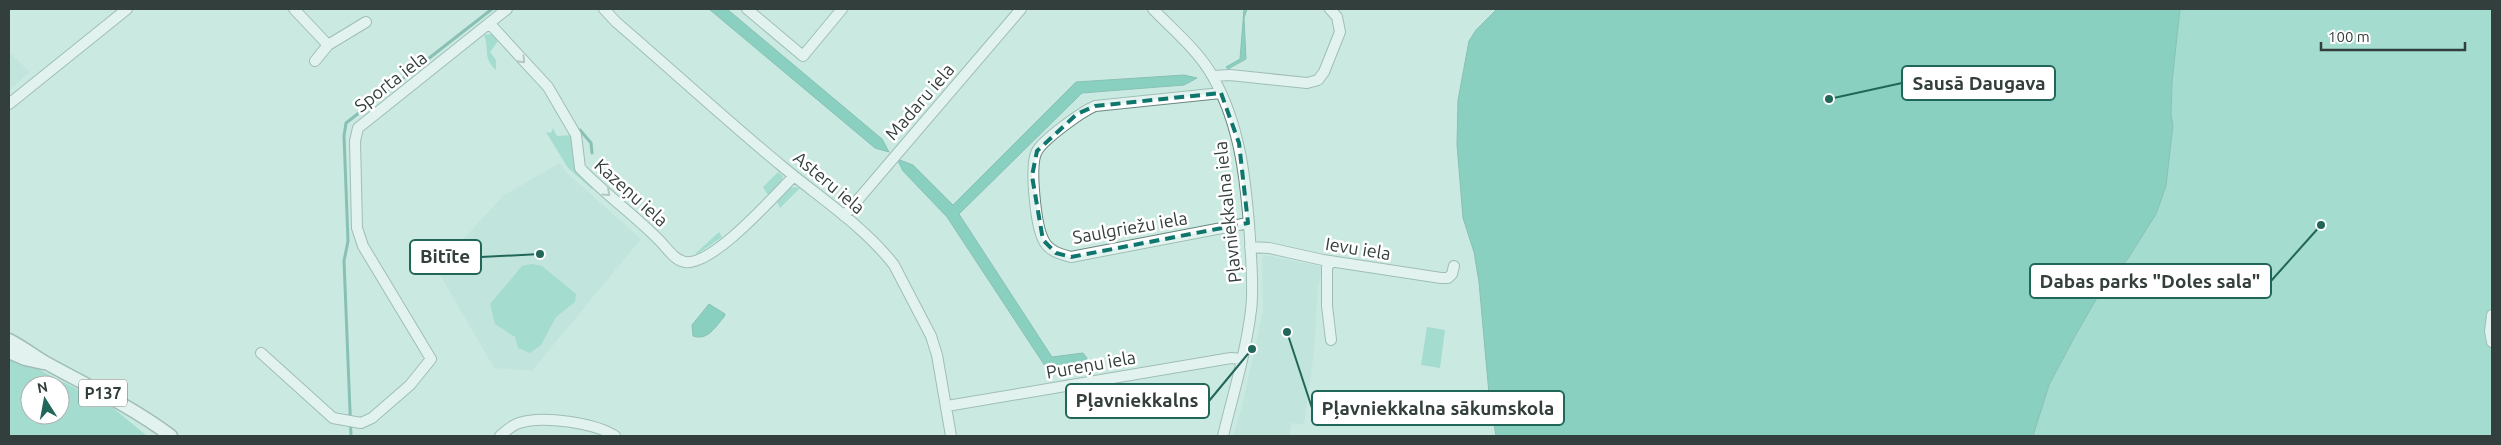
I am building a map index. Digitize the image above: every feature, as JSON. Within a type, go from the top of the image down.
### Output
[{"type":"main road","name":"P137","points":[[9,340],[28,349],[46,363],[124,404],[171,436]]},
{"type":"main road","name":"P137","points":[[9,352],[25,359],[46,363]]},
{"type":"street","points":[[9,104],[127,9]]},
{"type":"street","points":[[294,9],[328,45]]},
{"type":"street","name":"Sporta iela","points":[[261,353],[333,418],[361,422],[372,418],[410,385],[431,359],[362,246],[357,228],[355,141],[358,128],[507,9]]},
{"type":"street","name":"Asteru iela","points":[[604,9],[616,22],[794,176],[844,216],[886,255],[931,336],[937,355],[947,406],[950,436]]},
{"type":"street","points":[[747,9],[803,56],[842,9]]},
{"type":"street","name":"Madaru iela","points":[[844,216],[1021,9]]},
{"type":"street","name":"Pļavniekkalna iela","points":[[1153,9],[1202,61],[1213,76],[1234,124],[1239,143],[1248,223],[1252,295],[1248,331],[1223,436]]},
{"type":"street","points":[[1213,76],[1230,75],[1307,83],[1318,80],[1324,72],[1340,32],[1337,17],[1330,9]]},
{"type":"street","points":[[315,61],[328,45],[366,22]]},
{"type":"street","name":"Kazeņu iela","points":[[490,24],[548,87],[576,135],[580,168],[676,258],[685,262],[695,262],[707,257],[729,240],[794,176]]},
{"type":"street","name":"Saulgriežu iela","points":[[1221,93],[1095,106],[1077,114],[1037,151],[1032,176],[1043,240],[1056,253],[1071,257],[1248,223]]},
{"type":"street","name":"Ievu iela","points":[[1250,247],[1269,248],[1331,262],[1441,278],[1448,278],[1452,274],[1454,266]]},
{"type":"street","points":[[1331,262],[1327,266],[1327,306],[1331,340]]},
{"type":"street","points":[[2492,315],[2490,331],[2492,342]]},
{"type":"street","name":"Pureņu iela","points":[[947,406],[1232,358],[1241,359]]},
{"type":"street","points":[[500,436],[520,422],[534,421],[578,424],[608,432],[615,436]]},
{"type":"highlighted area","points":[[1221,93],[1239,143],[1248,223],[1071,257],[1056,253],[1043,240],[1032,176],[1037,151],[1077,114],[1095,106]]},
{"type":"shaded area","points":[[709,9],[727,9],[882,139],[889,152],[875,148]]},
{"type":"shaded area","points":[[1244,9],[1247,9],[1244,18],[1246,59],[1228,69],[1226,67],[1240,59]]},
{"type":"shaded area","points":[[1497,9],[2180,9],[2172,82],[2171,115],[2173,125],[2166,186],[2156,214],[2127,260],[2109,277],[2075,336],[2049,385],[2033,436],[1496,436],[1489,394],[1479,282],[1474,252],[1463,218],[1457,145],[1458,100],[1469,41],[1476,30]]},
{"type":"shaded area","points":[[2180,9],[2492,9],[2492,436],[2033,436],[2049,385],[2075,336],[2109,277],[2127,260],[2156,214],[2166,186],[2173,126],[2171,115],[2172,82]]},
{"type":"shaded area","points":[[491,34],[498,41],[490,52],[496,60],[496,70],[489,61],[484,35]]},
{"type":"shaded area","points":[[9,52],[30,72],[9,90]]},
{"type":"shaded area","points":[[1184,75],[1197,78],[1184,85],[1082,93],[959,214],[1052,357],[1083,353],[1087,358],[1086,363],[1082,365],[1047,369],[947,217],[903,171],[897,159],[913,165],[953,205],[1076,82]]},
{"type":"shaded area","points":[[553,128],[557,136],[572,135],[576,170],[591,184],[593,190],[568,168],[546,132],[551,133]]},
{"type":"shaded area","points":[[560,163],[565,171],[641,239],[532,371],[494,368],[436,268],[504,195]]},
{"type":"shaded area","points":[[778,172],[783,176],[781,182],[775,190],[767,194],[763,187]]},
{"type":"shaded area","points":[[788,188],[800,188],[780,208],[776,200]]},
{"type":"shaded area","points":[[719,232],[722,237],[696,255],[696,253]]},
{"type":"shaded area","points":[[1265,255],[1323,267],[1318,288],[1314,353],[1304,425],[1292,423],[1289,436],[1233,436],[1241,410],[1263,311],[1262,259]]},
{"type":"shaded area","points":[[532,264],[542,266],[576,294],[575,302],[556,317],[541,345],[530,353],[518,348],[515,337],[495,324],[490,304],[522,266]]},
{"type":"shaded area","points":[[709,304],[725,314],[724,317],[707,335],[703,337],[693,336],[692,325]]},
{"type":"shaded area","points":[[1427,327],[1445,330],[1440,368],[1421,365]]},
{"type":"shaded area","points":[[9,359],[26,363],[49,375],[20,375],[20,425],[70,425],[70,386],[112,407],[147,436],[9,436]]},
{"type":"waterway","points":[[351,436],[344,261],[348,241],[344,136],[346,123],[492,9]]},
{"type":"waterway","points":[[580,130],[591,143],[592,153]]},
{"type":"place","name":"Sausā Daugava","points":[[1829,99]]},
{"type":"place","name":"Dabas parks \"Doles sala\"","points":[[2321,225]]},
{"type":"place","name":"Bitīte","points":[[540,254]]},
{"type":"place","name":"Pļavniekkalna sākumskola","points":[[1287,332]]},
{"type":"place","name":"Pļavniekkalns","points":[[1252,349]]}]
